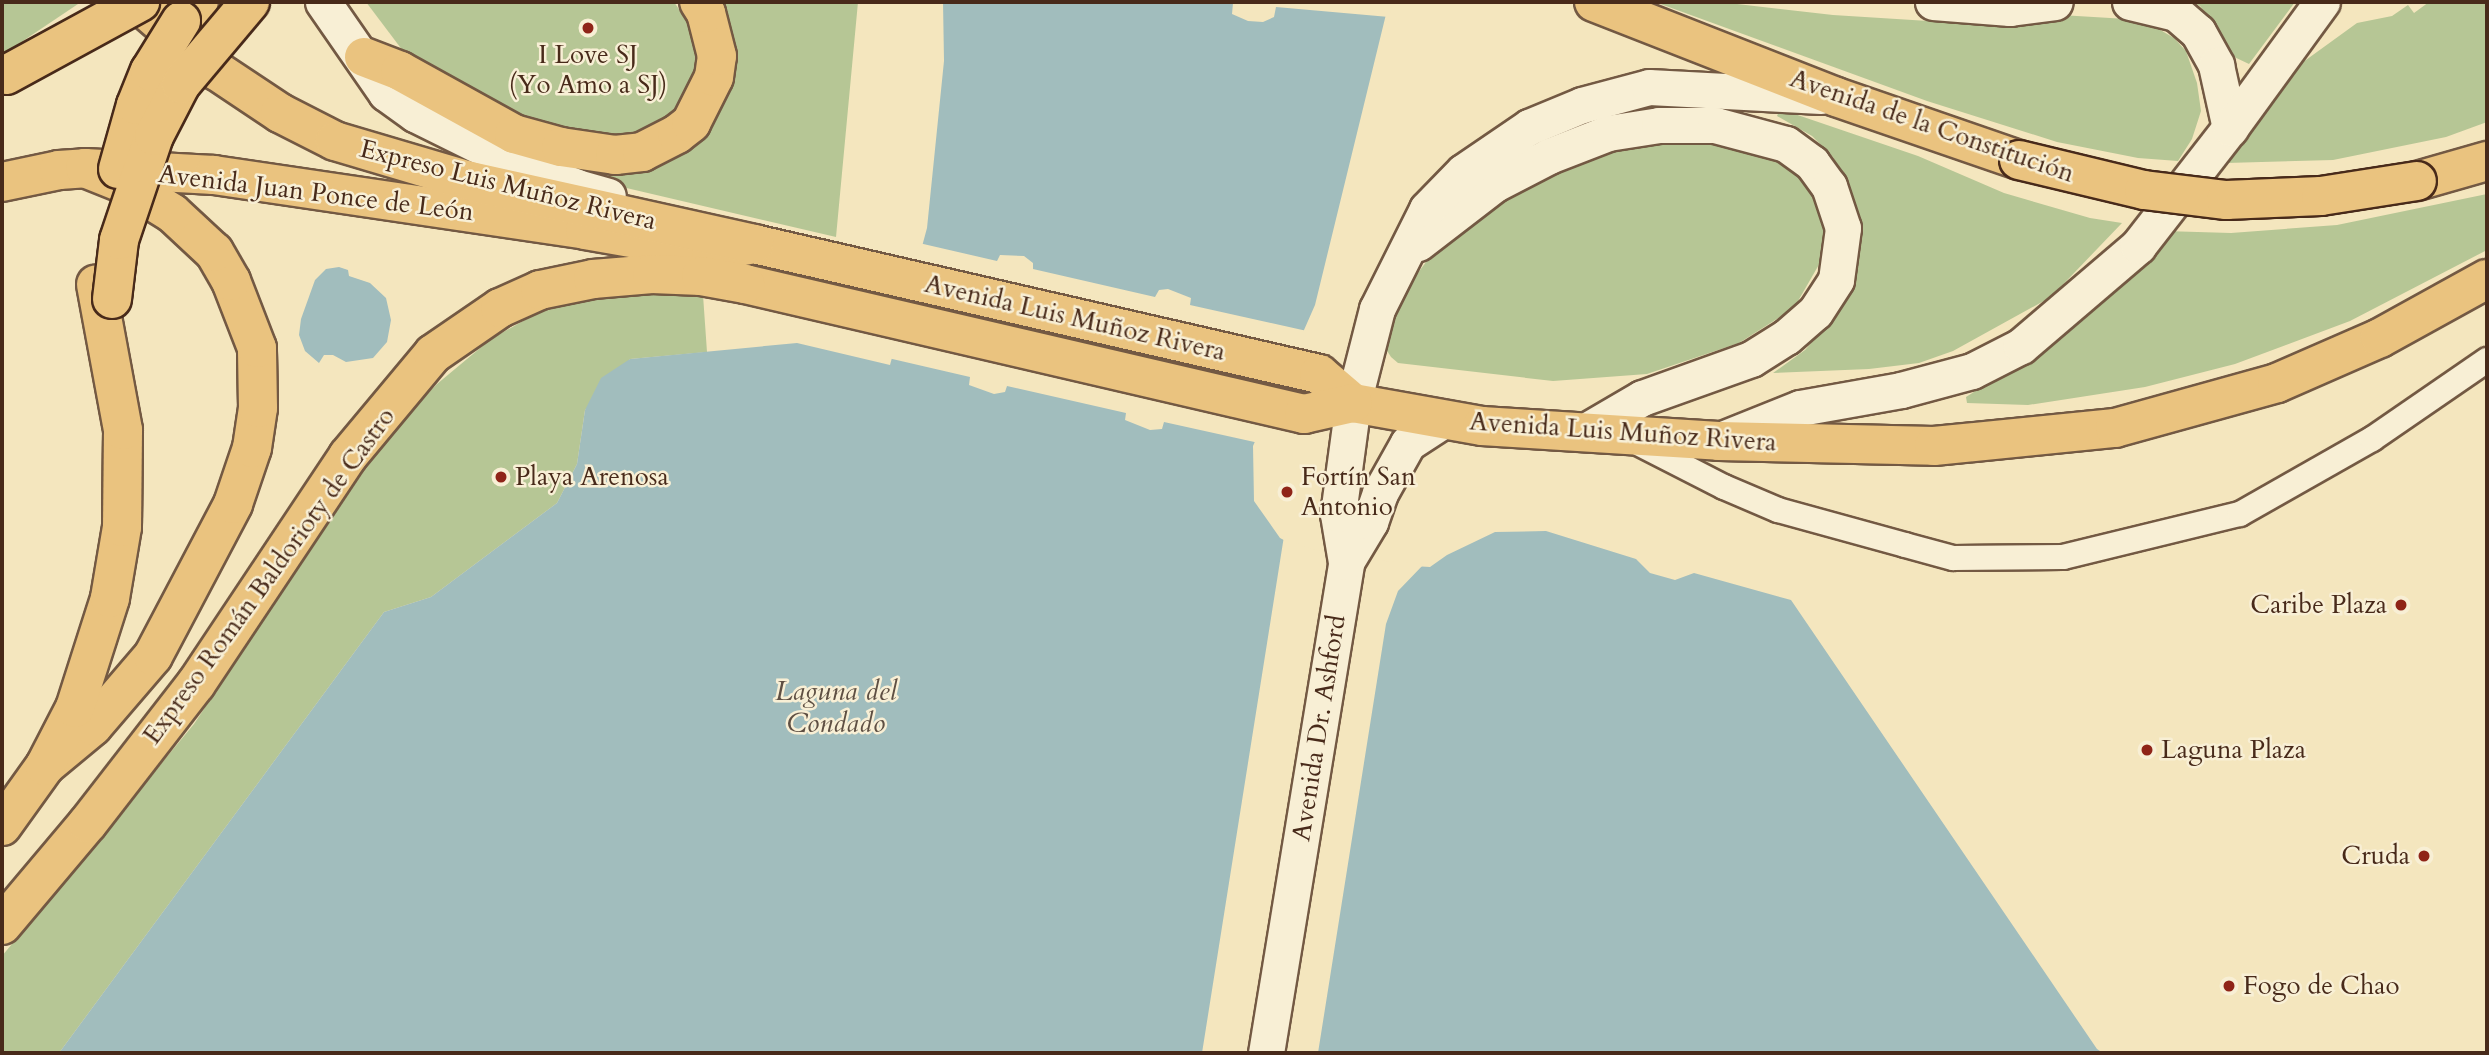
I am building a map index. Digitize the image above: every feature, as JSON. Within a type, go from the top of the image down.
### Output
[{"type":"main road","points":[[4,76],[139,2]]},
{"type":"main road","name":"Expreso Luis Muñoz Rivera","points":[[139,2],[217,71],[280,113],[335,141],[470,181],[754,244]]},
{"type":"main road","points":[[2,826],[45,766],[75,708],[110,598],[122,527],[122,430],[109,360],[104,291],[111,200],[136,105],[150,71],[181,21],[199,2]]},
{"type":"main road","points":[[104,291],[154,135],[181,84],[250,2]]},
{"type":"main road","points":[[364,57],[400,71],[514,134],[561,147],[615,155],[642,152],[677,134],[691,123],[710,88],[717,56],[706,13],[699,2]]},
{"type":"main road","name":"Avenida de la Constitución","points":[[1594,2],[1836,97],[2019,160],[2144,190],[2226,200],[2320,196],[2417,181],[2487,161]]},
{"type":"main road","points":[[45,766],[93,726],[153,656],[233,504],[252,447],[258,408],[257,348],[231,281],[214,252],[172,213],[125,184],[85,169]]},
{"type":"main road","name":"Avenida Juan Ponce de León","points":[[2,182],[59,170],[85,169],[214,175],[585,230],[711,252],[754,244]]},
{"type":"main road","name":"Avenida Luis Muñoz Rivera","points":[[754,244],[1319,374],[1353,403]]},
{"type":"main road","name":"Expreso Román Baldorioty de Castro","points":[[2,926],[88,822],[195,684],[348,456],[433,354],[500,308],[540,290],[593,279],[652,274],[701,276],[745,284]]},
{"type":"main road","name":"Avenida Luis Muñoz Rivera","points":[[745,284],[1304,414],[1353,403],[1482,426],[1626,437],[1934,446],[2115,428],[2277,383],[2380,338],[2487,279]]},
{"type":"street","points":[[323,2],[364,57],[386,93],[415,114],[476,145],[576,187],[716,224],[754,244]]},
{"type":"street","points":[[1933,2],[2010,8],[2055,2]]},
{"type":"street","points":[[2130,2],[2176,13],[2198,32],[2216,65],[2230,128]]},
{"type":"street","points":[[1719,441],[1800,408],[1901,390],[1972,371],[2021,346],[2137,246],[2230,128],[2322,2]]},
{"type":"street","name":"Avenida Dr. Ashford","points":[[1266,1053],[1346,562],[1338,514],[1343,457],[1353,403],[1377,309],[1427,209],[1463,172],[1529,127],[1582,106],[1649,87],[1836,97]]},
{"type":"street","points":[[1402,255],[1495,184],[1549,156],[1608,133],[1659,125],[1715,125],[1786,145],[1812,163],[1829,186],[1843,228],[1836,281],[1815,312],[1786,337],[1751,359],[1642,398],[1584,432]]},
{"type":"street","points":[[1626,437],[1724,487],[1778,510],[1905,545],[1953,558],[2063,557],[2240,514],[2372,439],[2487,360]]},
{"type":"street","points":[[1346,562],[1370,522],[1380,493],[1408,443],[1445,419]]},
{"type":"green space","points":[[2,2],[81,2],[2,55]]},
{"type":"green space","points":[[366,2],[674,2],[689,24],[699,55],[690,94],[679,113],[639,136],[614,136],[568,129],[520,116],[470,95],[403,51]]},
{"type":"green space","points":[[717,2],[858,2],[836,237],[571,175],[570,168],[694,143]]},
{"type":"green space","points":[[1655,2],[1720,2],[1833,15],[1976,24],[2060,15],[2127,19],[2157,28],[2174,38],[2186,51],[2197,83],[2201,111],[2192,139],[2178,161],[2138,158],[2057,142],[1927,101]]},
{"type":"green space","points":[[2192,2],[2295,2],[2249,64],[2230,55],[2226,41],[2200,6]]},
{"type":"green space","points":[[2429,2],[2487,2],[2487,122],[2446,137],[2333,160],[2226,163],[2299,65],[2357,23],[2392,16],[2408,5],[2414,13]]},
{"type":"green space","points":[[1780,109],[1918,156],[2004,193],[2090,218],[2122,223],[2051,297],[1953,351],[1919,363],[1869,369],[1773,373],[1805,350],[1842,308],[1855,277],[1861,233],[1854,199],[1833,157],[1812,136],[1777,116]]},
{"type":"green space","points":[[1632,140],[1722,140],[1783,160],[1803,175],[1817,198],[1826,228],[1821,261],[1794,308],[1739,343],[1647,374],[1553,381],[1398,363],[1391,357],[1384,346],[1391,321],[1409,285],[1446,235],[1497,190]]},
{"type":"green space","points":[[2487,194],[2487,250],[2350,321],[2235,364],[2145,387],[2028,405],[1967,403],[1966,397],[2024,360],[2164,231],[2231,233],[2337,225]]},
{"type":"green space","points":[[643,293],[703,295],[707,352],[630,359],[585,410],[577,464],[557,503],[431,597],[384,612],[59,1053],[2,1053],[2,956],[194,724],[355,482],[395,428],[437,384],[491,339],[539,312],[589,300]]},
{"type":"water","name":"Laguna del Condado","points":[[943,2],[1389,2],[1315,305],[1253,446],[1254,501],[1280,538],[1301,549],[1346,562],[1430,567],[1447,555],[1495,532],[1546,531],[1636,559],[1650,573],[1675,580],[1694,573],[1791,600],[2097,1049],[2103,1053],[59,1053],[384,612],[431,597],[557,503],[577,464],[585,410],[601,378],[630,359],[797,343],[890,365],[927,228],[944,61]]},
{"type":"water","points":[[339,267],[348,270],[349,276],[370,283],[386,298],[391,320],[387,342],[373,358],[346,362],[333,355],[324,355],[319,363],[305,351],[299,335],[301,319],[315,280],[326,269]]},
{"type":"pier","points":[[1219,2],[1393,2],[1389,17],[1276,7],[1274,17],[1263,22],[1248,21],[1232,14],[1233,3]]},
{"type":"pier","points":[[919,243],[997,261],[1000,255],[1024,256],[1033,263],[1033,269],[1155,297],[1159,290],[1168,289],[1191,298],[1190,305],[1307,331],[1259,443],[1164,422],[1162,429],[1150,430],[1125,420],[1126,413],[1007,386],[1005,392],[994,394],[969,385],[970,377],[888,358]]},
{"type":"pier","points":[[1284,536],[1302,546],[1347,558],[1424,564],[1398,591],[1386,624],[1318,1053],[1202,1053]]},
{"type":"place","name":"I Love SJ (Yo Amo a SJ)","points":[[588,28]]},
{"type":"place","name":"Playa Arenosa","points":[[501,477]]},
{"type":"place","name":"Fortín San Antonio","points":[[1287,492]]},
{"type":"place","name":"Caribe Plaza","points":[[2401,605]]},
{"type":"place","name":"Laguna Plaza","points":[[2147,750]]},
{"type":"place","name":"Cruda","points":[[2424,856]]},
{"type":"place","name":"Fogo de Chao","points":[[2229,986]]}]
